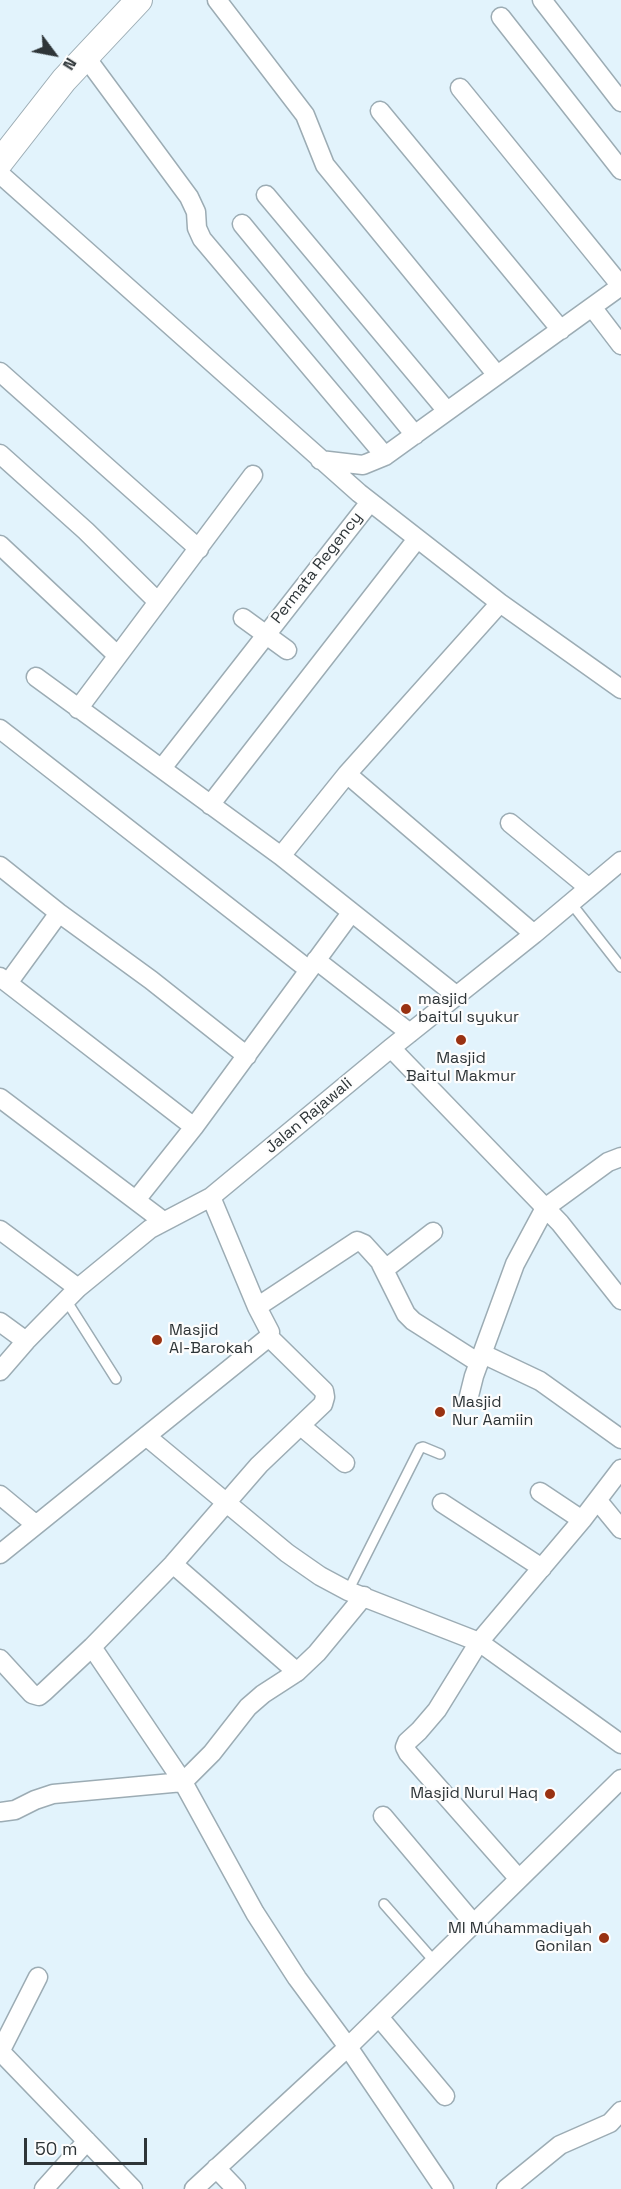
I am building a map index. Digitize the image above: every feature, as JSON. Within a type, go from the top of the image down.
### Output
[{"type":"street","points":[[0,162],[36,114],[85,56],[139,0]]},
{"type":"street","points":[[217,0],[305,115],[325,165],[497,375]]},
{"type":"street","points":[[542,0],[621,102]]},
{"type":"street","points":[[501,17],[621,170]]},
{"type":"street","points":[[85,56],[189,197],[196,212],[202,239],[378,460]]},
{"type":"street","points":[[320,460],[345,464],[378,460],[621,286],[460,88]]},
{"type":"street","points":[[380,111],[561,330]]},
{"type":"street","points":[[0,174],[364,497],[500,603],[621,689]]},
{"type":"street","points":[[266,195],[447,411]]},
{"type":"street","points":[[242,224],[415,435]]},
{"type":"street","points":[[592,307],[621,345]]},
{"type":"street","points":[[0,372],[199,549]]},
{"type":"street","points":[[0,454],[86,531],[158,602]]},
{"type":"street","name":"Permata Regency","points":[[166,763],[265,635],[364,497],[363,476],[378,460]]},
{"type":"street","points":[[78,709],[253,475]]},
{"type":"street","points":[[210,805],[417,539]]},
{"type":"street","points":[[0,544],[117,655]]},
{"type":"street","points":[[281,856],[347,774],[500,603]]},
{"type":"street","name":"Permata Regency","points":[[243,618],[287,650]]},
{"type":"street","points":[[36,676],[281,856],[457,996]]},
{"type":"street","points":[[0,729],[312,965],[410,1033]]},
{"type":"street","points":[[347,774],[534,934]]},
{"type":"street","points":[[510,823],[589,888]]},
{"type":"street","name":"Jalan Rajawali","points":[[0,1371],[72,1294],[150,1229],[211,1197],[621,861]]},
{"type":"street","points":[[0,866],[59,913],[151,980],[246,1056]]},
{"type":"street","points":[[59,913],[4,980],[194,1127]]},
{"type":"street","points":[[136,1200],[194,1127],[351,913]]},
{"type":"street","points":[[391,1048],[545,1208],[621,1300]]},
{"type":"street","points":[[0,1098],[163,1221]]},
{"type":"street","points":[[469,1396],[515,1264],[545,1208],[608,1162],[621,1157]]},
{"type":"street","points":[[0,1554],[269,1338],[270,1332],[257,1307],[211,1197]]},
{"type":"street","points":[[0,1230],[72,1294]]},
{"type":"street","points":[[381,1264],[389,1266],[433,1232]]},
{"type":"street","points":[[257,1307],[357,1241],[364,1244],[381,1264],[406,1314],[413,1321],[481,1358],[540,1381],[621,1439]]},
{"type":"street","points":[[0,1322],[26,1341]]},
{"type":"street","points":[[0,1659],[32,1694],[39,1696],[92,1647],[173,1564],[259,1465],[323,1404],[324,1392],[269,1338]]},
{"type":"street","points":[[301,1426],[345,1463]]},
{"type":"street","points":[[146,1436],[287,1553],[320,1576],[356,1594],[480,1642],[621,1744]]},
{"type":"street","points":[[519,1879],[408,1753],[405,1747],[406,1742],[437,1710],[480,1642],[598,1501],[621,1469]]},
{"type":"street","points":[[540,1492],[582,1520]]},
{"type":"street","points":[[0,1495],[35,1524]]},
{"type":"street","points":[[598,1501],[621,1529]]},
{"type":"street","points":[[442,1503],[542,1568]]},
{"type":"street","points":[[173,1564],[297,1672]]},
{"type":"street","points":[[0,1812],[15,1810],[53,1794],[183,1782],[212,1754],[248,1707],[263,1694],[297,1672],[317,1653],[356,1594]]},
{"type":"street","points":[[92,1647],[183,1782],[255,1913],[297,1978],[348,2047],[444,2189]]},
{"type":"street","points":[[194,2189],[348,2047],[621,1779]]},
{"type":"street","points":[[382,1816],[474,1924]]},
{"type":"street","points":[[38,1977],[0,2051],[133,2189]]},
{"type":"street","points":[[378,2017],[445,2096]]},
{"type":"street","points":[[506,2189],[560,2145],[610,2123],[620,2112]]},
{"type":"street","points":[[44,2189],[87,2141]]},
{"type":"street","points":[[216,2168],[236,2189]]},
{"type":"lane","points":[[572,903],[621,967]]},
{"type":"lane","points":[[72,1294],[116,1379]]},
{"type":"lane","points":[[356,1594],[420,1448],[423,1447],[440,1454]]},
{"type":"lane","points":[[384,1904],[435,1962]]},
{"type":"place","name":"masjid baitul syukur","points":[[406,1009]]},
{"type":"place","name":"Masjid Baitul Makmur","points":[[461,1040]]},
{"type":"place","name":"Masjid Al-Barokah","points":[[157,1340]]},
{"type":"place","name":"Masjid Nur Aamiin","points":[[440,1412]]},
{"type":"place","name":"Masjid Nurul Haq","points":[[550,1794]]},
{"type":"place","name":"MI Muhammadiyah Gonilan","points":[[604,1938]]}]
